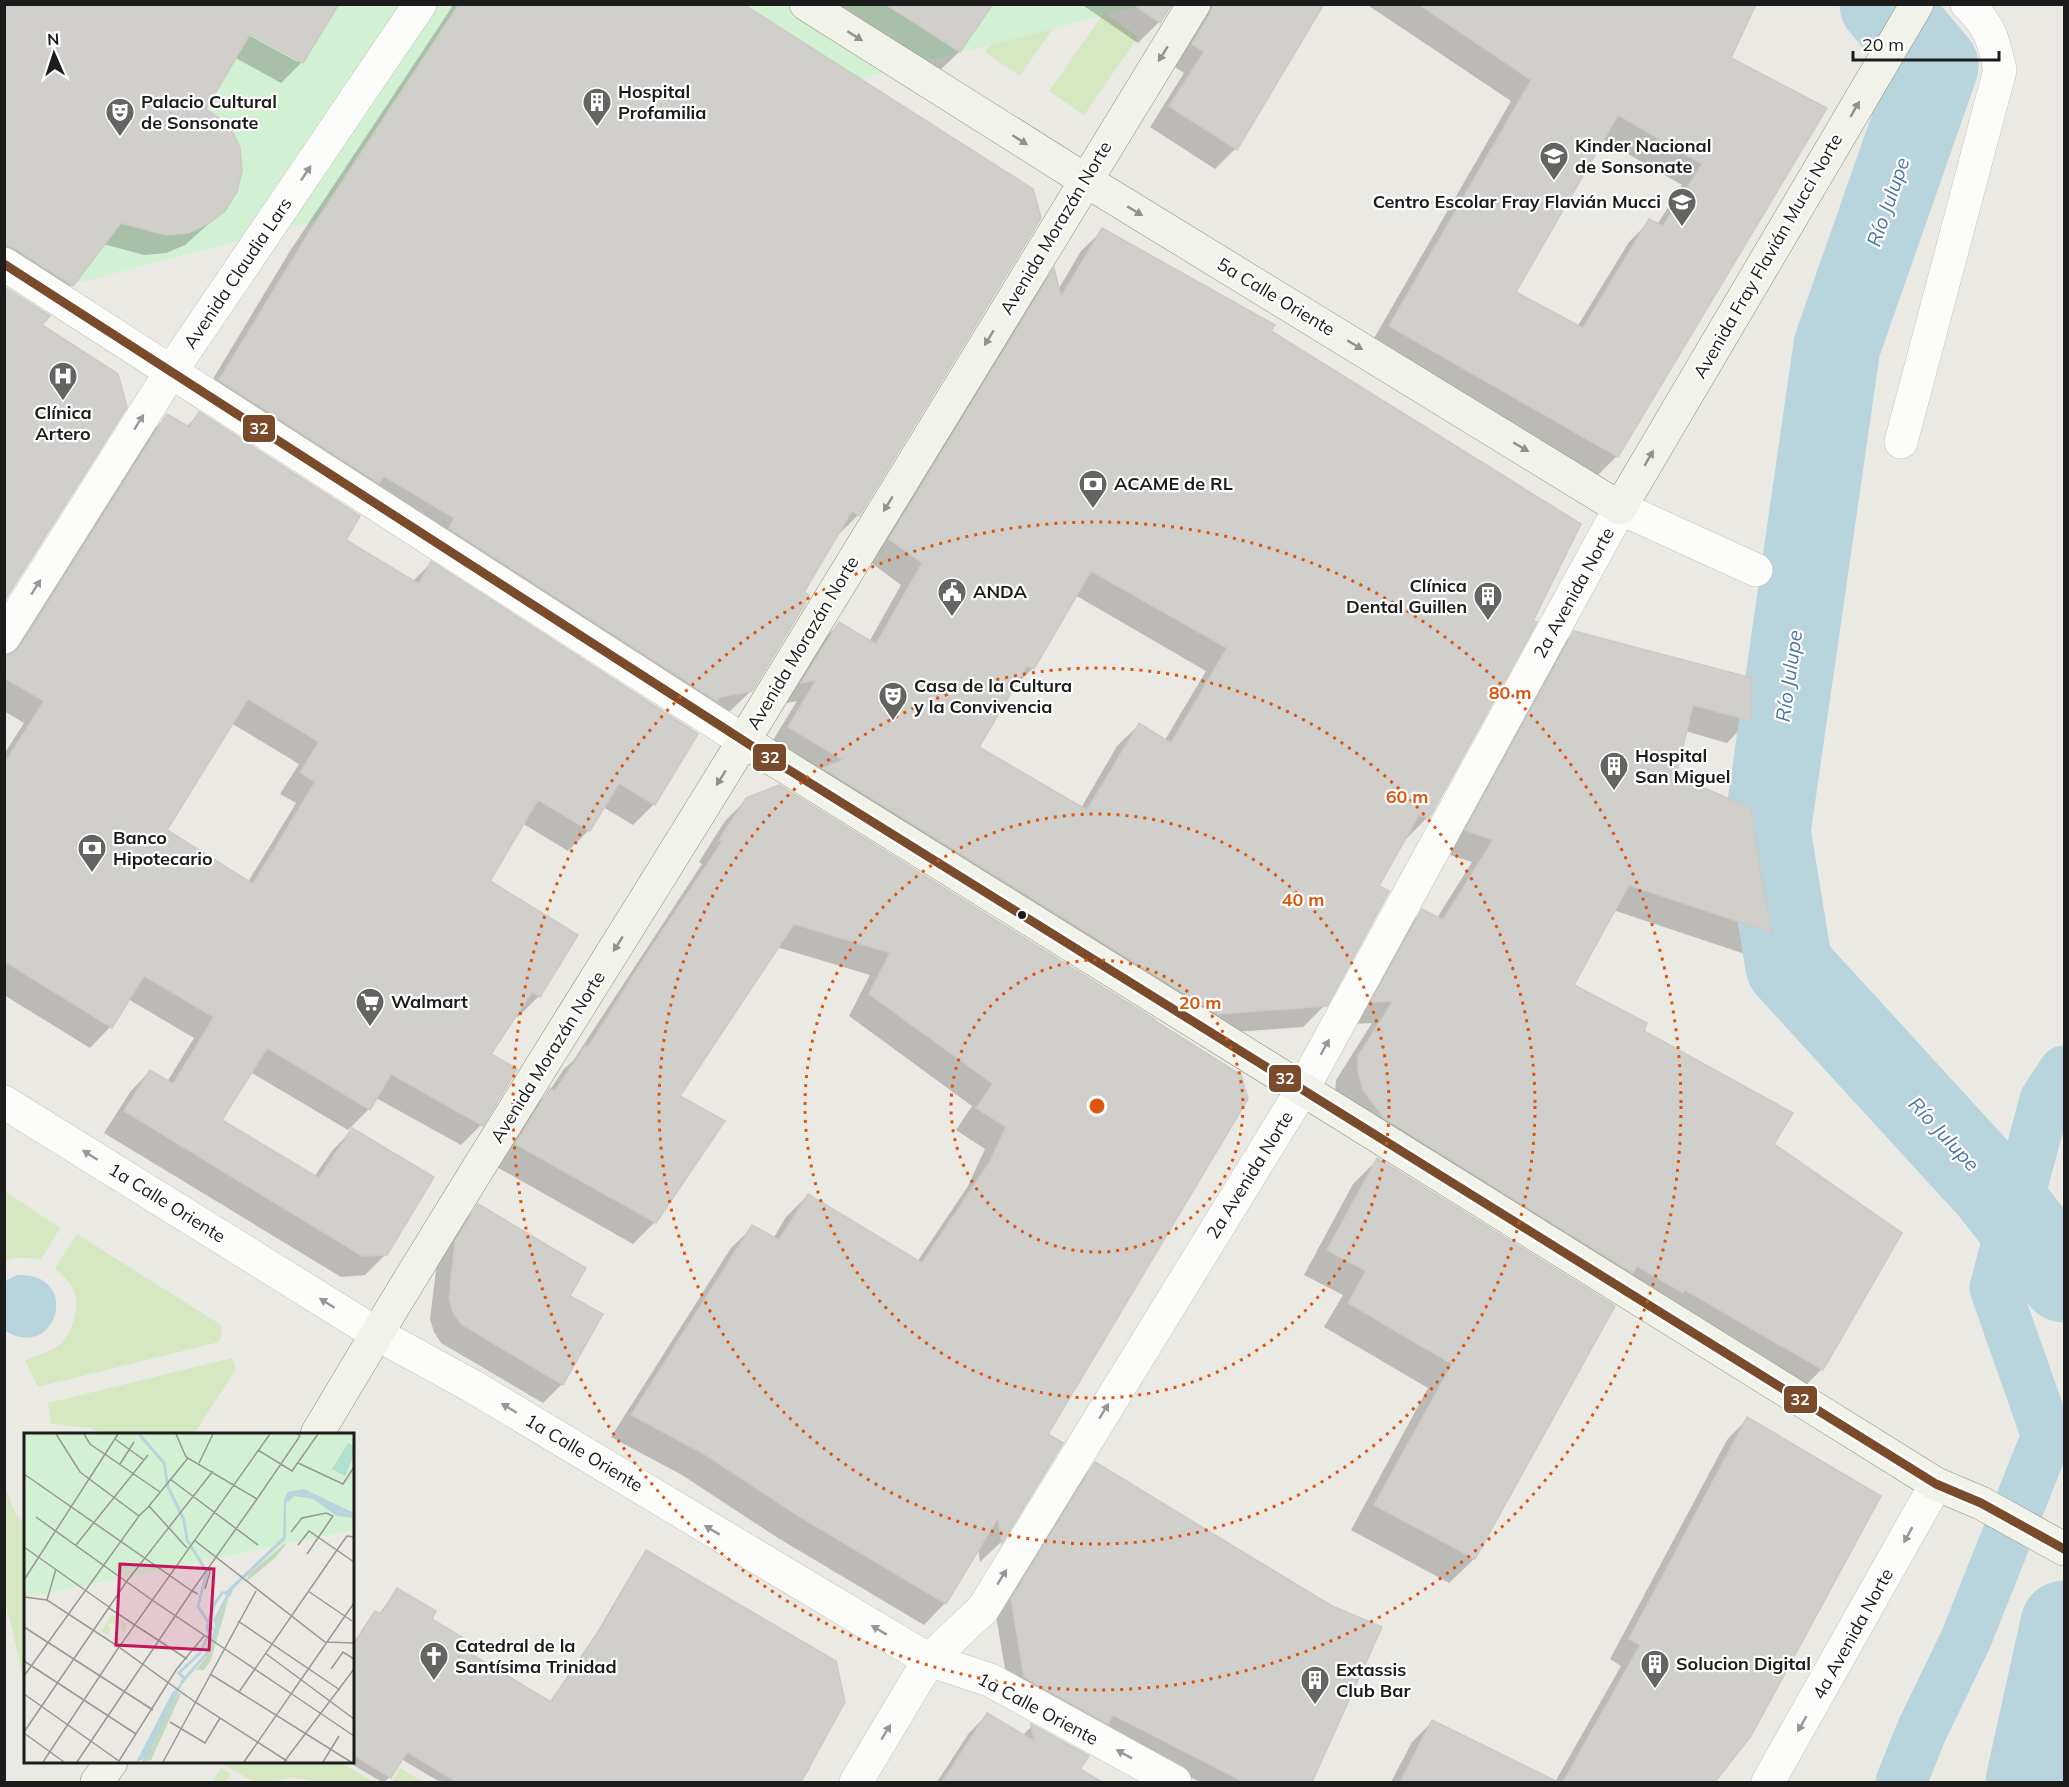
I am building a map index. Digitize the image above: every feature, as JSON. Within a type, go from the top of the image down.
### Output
[{"type":"main road","name":"5a Calle Oriente","points":[[806,4],[1085,180],[1620,508]]},
{"type":"main road","name":"Avenida Morazán Norte","points":[[318,1433],[376,1334],[744,741],[1194,4]]},
{"type":"main road","name":"Avenida Fray Flavián Mucci Norte","points":[[1620,508],[1917,4]]},
{"type":"main road","points":[[744,741],[1936,1484],[1981,1503],[2064,1549]]},
{"type":"main road","points":[[97,1782],[110,1763]]},
{"type":"street","name":"Avenida Claudia Lars","points":[[4,637],[172,370],[420,4]]},
{"type":"street","points":[[1900,442],[2000,70],[1992,36],[1982,18],[1967,4]]},
{"type":"street","points":[[4,264],[172,370],[744,741]]},
{"type":"street","name":"5a Calle Oriente","points":[[1620,508],[1755,570]]},
{"type":"street","name":"2a Avenida Norte","points":[[856,1782],[929,1660],[983,1609],[1302,1090],[1620,508]]},
{"type":"street","name":"1a Calle Oriente","points":[[4,1102],[376,1334],[472,1386],[929,1660],[990,1680],[1175,1782]]},
{"type":"street","name":"4a Avenida Norte","points":[[1768,1782],[1936,1484]]},
{"type":"green space","points":[[5,5],[1144,5],[5,302]]},
{"type":"green space","points":[[1018,5],[1069,5],[1020,76],[985,52]]},
{"type":"green space","points":[[1104,13],[1138,37],[1084,115],[1049,91]]},
{"type":"green space","points":[[5,1191],[60,1228],[41,1260],[23,1258],[5,1261]]},
{"type":"green space","points":[[77,1234],[221,1325],[222,1333],[219,1342],[38,1387],[25,1361],[55,1348],[70,1330],[75,1313],[75,1297],[70,1284],[55,1268]]},
{"type":"green space","points":[[232,1358],[236,1369],[195,1433],[99,1433],[92,1428],[51,1424],[48,1403]]},
{"type":"green space","points":[[5,1487],[16,1515],[24,1523],[24,1681],[5,1599]]},
{"type":"green space","points":[[341,1763],[374,1782],[318,1782],[292,1777],[271,1782],[254,1782],[223,1764]]},
{"type":"green space","points":[[221,1768],[231,1774],[225,1782],[212,1782]]},
{"type":"green space","points":[[400,1768],[423,1782],[392,1782]]},
{"type":"water","points":[[17,1275],[37,1278],[50,1287],[56,1300],[55,1314],[49,1326],[38,1335],[23,1337],[5,1331],[5,1281]]},
{"type":"building","name":"Palacio Cultural de Sonsonate","points":[[4,4],[339,4],[303,63],[250,34],[206,109],[230,126],[240,148],[242,171],[237,192],[225,211],[208,224],[188,233],[166,235],[121,223],[73,286],[14,248],[4,245]]},
{"type":"building","points":[[459,4],[743,4],[1033,189],[1041,218],[859,516],[852,511],[804,592],[809,595],[806,602],[752,691],[720,697],[717,701],[449,528],[454,518],[384,476],[379,483],[219,380],[311,229]]},
{"type":"building","points":[[885,4],[993,4],[960,52]]},
{"type":"building","points":[[1133,4],[1172,4],[1160,23]]},
{"type":"building","points":[[1213,4],[1324,4],[1237,150],[1169,106],[1204,52],[1192,44],[1210,14]]},
{"type":"building","points":[[1418,4],[1756,4],[1731,58],[1827,108],[1618,457],[1389,326],[1531,80]],"holes":[[[1618,115],[1702,164],[1663,226],[1649,219],[1583,328],[1516,292]]]},
{"type":"building","points":[[1102,228],[1275,325],[1271,331],[1581,524],[1533,621],[1537,622],[1429,818],[1419,815],[1379,886],[1389,891],[1327,1006],[1218,1014],[823,768],[843,760],[788,727],[816,680],[801,683],[839,622],[876,644],[922,563],[889,539],[1054,268],[1061,297]],"holes":[[[1091,571],[1227,648],[1171,743],[1139,723],[1087,810],[979,747],[1027,666],[1034,669]]]},
{"type":"building","name":"Clínica Artero","points":[[4,287],[50,316],[42,325],[118,374],[127,407],[4,601]]},
{"type":"building","points":[[199,412],[360,516],[346,540],[419,584],[431,561],[698,734],[655,805],[619,783],[590,831],[538,800],[490,881],[578,935],[540,997],[532,992],[491,1054],[517,1069],[483,1126],[391,1074],[370,1110],[267,1048],[222,1120],[319,1178],[352,1128],[434,1177],[387,1255],[362,1256],[124,1111],[150,1070],[173,1084],[214,1017],[144,976],[112,1028],[4,961],[4,764],[44,701],[4,678],[4,656],[20,647],[167,414],[189,427]],"holes":[[[248,699],[319,742],[300,772],[315,782],[253,884],[167,830]]]},
{"type":"building","points":[[1574,631],[1752,678],[1751,721],[1693,705],[1676,776],[1751,808],[1772,933],[1629,885],[1574,985],[1647,1023],[1644,1031],[1793,1113],[1774,1144],[1902,1233],[1823,1370],[1685,1290],[1683,1293],[1637,1266],[1633,1273],[1384,1118],[1363,1090],[1358,1072],[1358,1056],[1393,1001],[1371,1002],[1422,909],[1443,920],[1493,840],[1465,830]]},
{"type":"building","points":[[779,785],[1241,1075],[1248,1099],[1048,1434],[1063,1443],[1002,1543],[998,1518],[946,1604],[800,1517],[704,1454],[631,1415],[752,1225],[779,1240],[808,1194],[922,1263],[989,1163],[1006,1127],[976,1108],[993,1084],[869,994],[890,953],[794,924],[680,1096],[725,1121],[656,1223],[515,1144],[550,1088],[555,1091],[585,1046],[588,1047],[722,842],[719,840],[746,798]]},
{"type":"building","points":[[1377,1158],[1615,1306],[1475,1559],[1374,1505],[1452,1364],[1348,1303],[1366,1271],[1327,1250]]},
{"type":"building","points":[[478,1204],[586,1268],[570,1296],[603,1314],[563,1385],[461,1324],[453,1312],[449,1299],[455,1241]]},
{"type":"building","points":[[1747,1417],[1881,1496],[1751,1736],[1715,1782],[1563,1782],[1640,1645],[1629,1639]]},
{"type":"building","points":[[1095,1462],[1332,1606],[1382,1627],[1312,1782],[1244,1782],[1113,1715],[1108,1724],[1024,1677],[1011,1599]]},
{"type":"building","points":[[646,1550],[836,1661],[845,1702],[801,1782],[457,1782],[407,1752],[391,1778],[354,1755],[354,1644],[375,1611],[381,1614],[397,1588],[436,1611],[432,1619],[473,1644],[468,1652],[551,1702],[603,1625]]},
{"type":"building","points":[[987,1713],[1034,1741],[1031,1724],[1089,1756],[1080,1769],[1102,1782],[942,1782]]},
{"type":"building","points":[[1432,1720],[1558,1782],[1400,1782]]},
{"type":"waterway","name":"Río Julupe","points":[[1883,4],[1935,66],[1837,346],[1767,831],[1789,966],[1993,1189],[2064,1279]]},
{"type":"waterway","points":[[1901,1782],[1922,1730],[1966,1639],[2047,1436],[1995,1288],[2045,1100],[2064,1071]]},
{"type":"waterway","points":[[2029,1782],[2064,1624]]},
{"type":"transit line","name":"32","points":[[4,264],[789,770],[1936,1484],[1981,1503],[2064,1549]]},
{"type":"place","name":"Hospital Profamilia","points":[[597,128]]},
{"type":"place","name":"Palacio Cultural de Sonsonate","points":[[120,138]]},
{"type":"place","name":"Kinder Nacional de Sonsonate","points":[[1554,182]]},
{"type":"place","name":"Centro Escolar Fray Flavián Mucci","points":[[1682,228]]},
{"type":"place","name":"Clínica Artero","points":[[63,402]]},
{"type":"place","name":"ACAME de RL","points":[[1093,510]]},
{"type":"place","name":"ANDA","points":[[952,618]]},
{"type":"place","name":"Clínica Dental Guillen","points":[[1488,622]]},
{"type":"place","name":"Casa de la Cultura y la Convivencia","points":[[893,722]]},
{"type":"place","name":"Hospital San Miguel","points":[[1614,792]]},
{"type":"place","name":"Banco Hipotecario","points":[[92,874]]},
{"type":"place","name":"Walmart","points":[[370,1028]]},
{"type":"place","name":"Catedral de la Santísima Trinidad","points":[[434,1682]]},
{"type":"place","name":"Solucion Digital","points":[[1655,1690]]},
{"type":"place","name":"Extassis Club Bar","points":[[1315,1706]]}]
